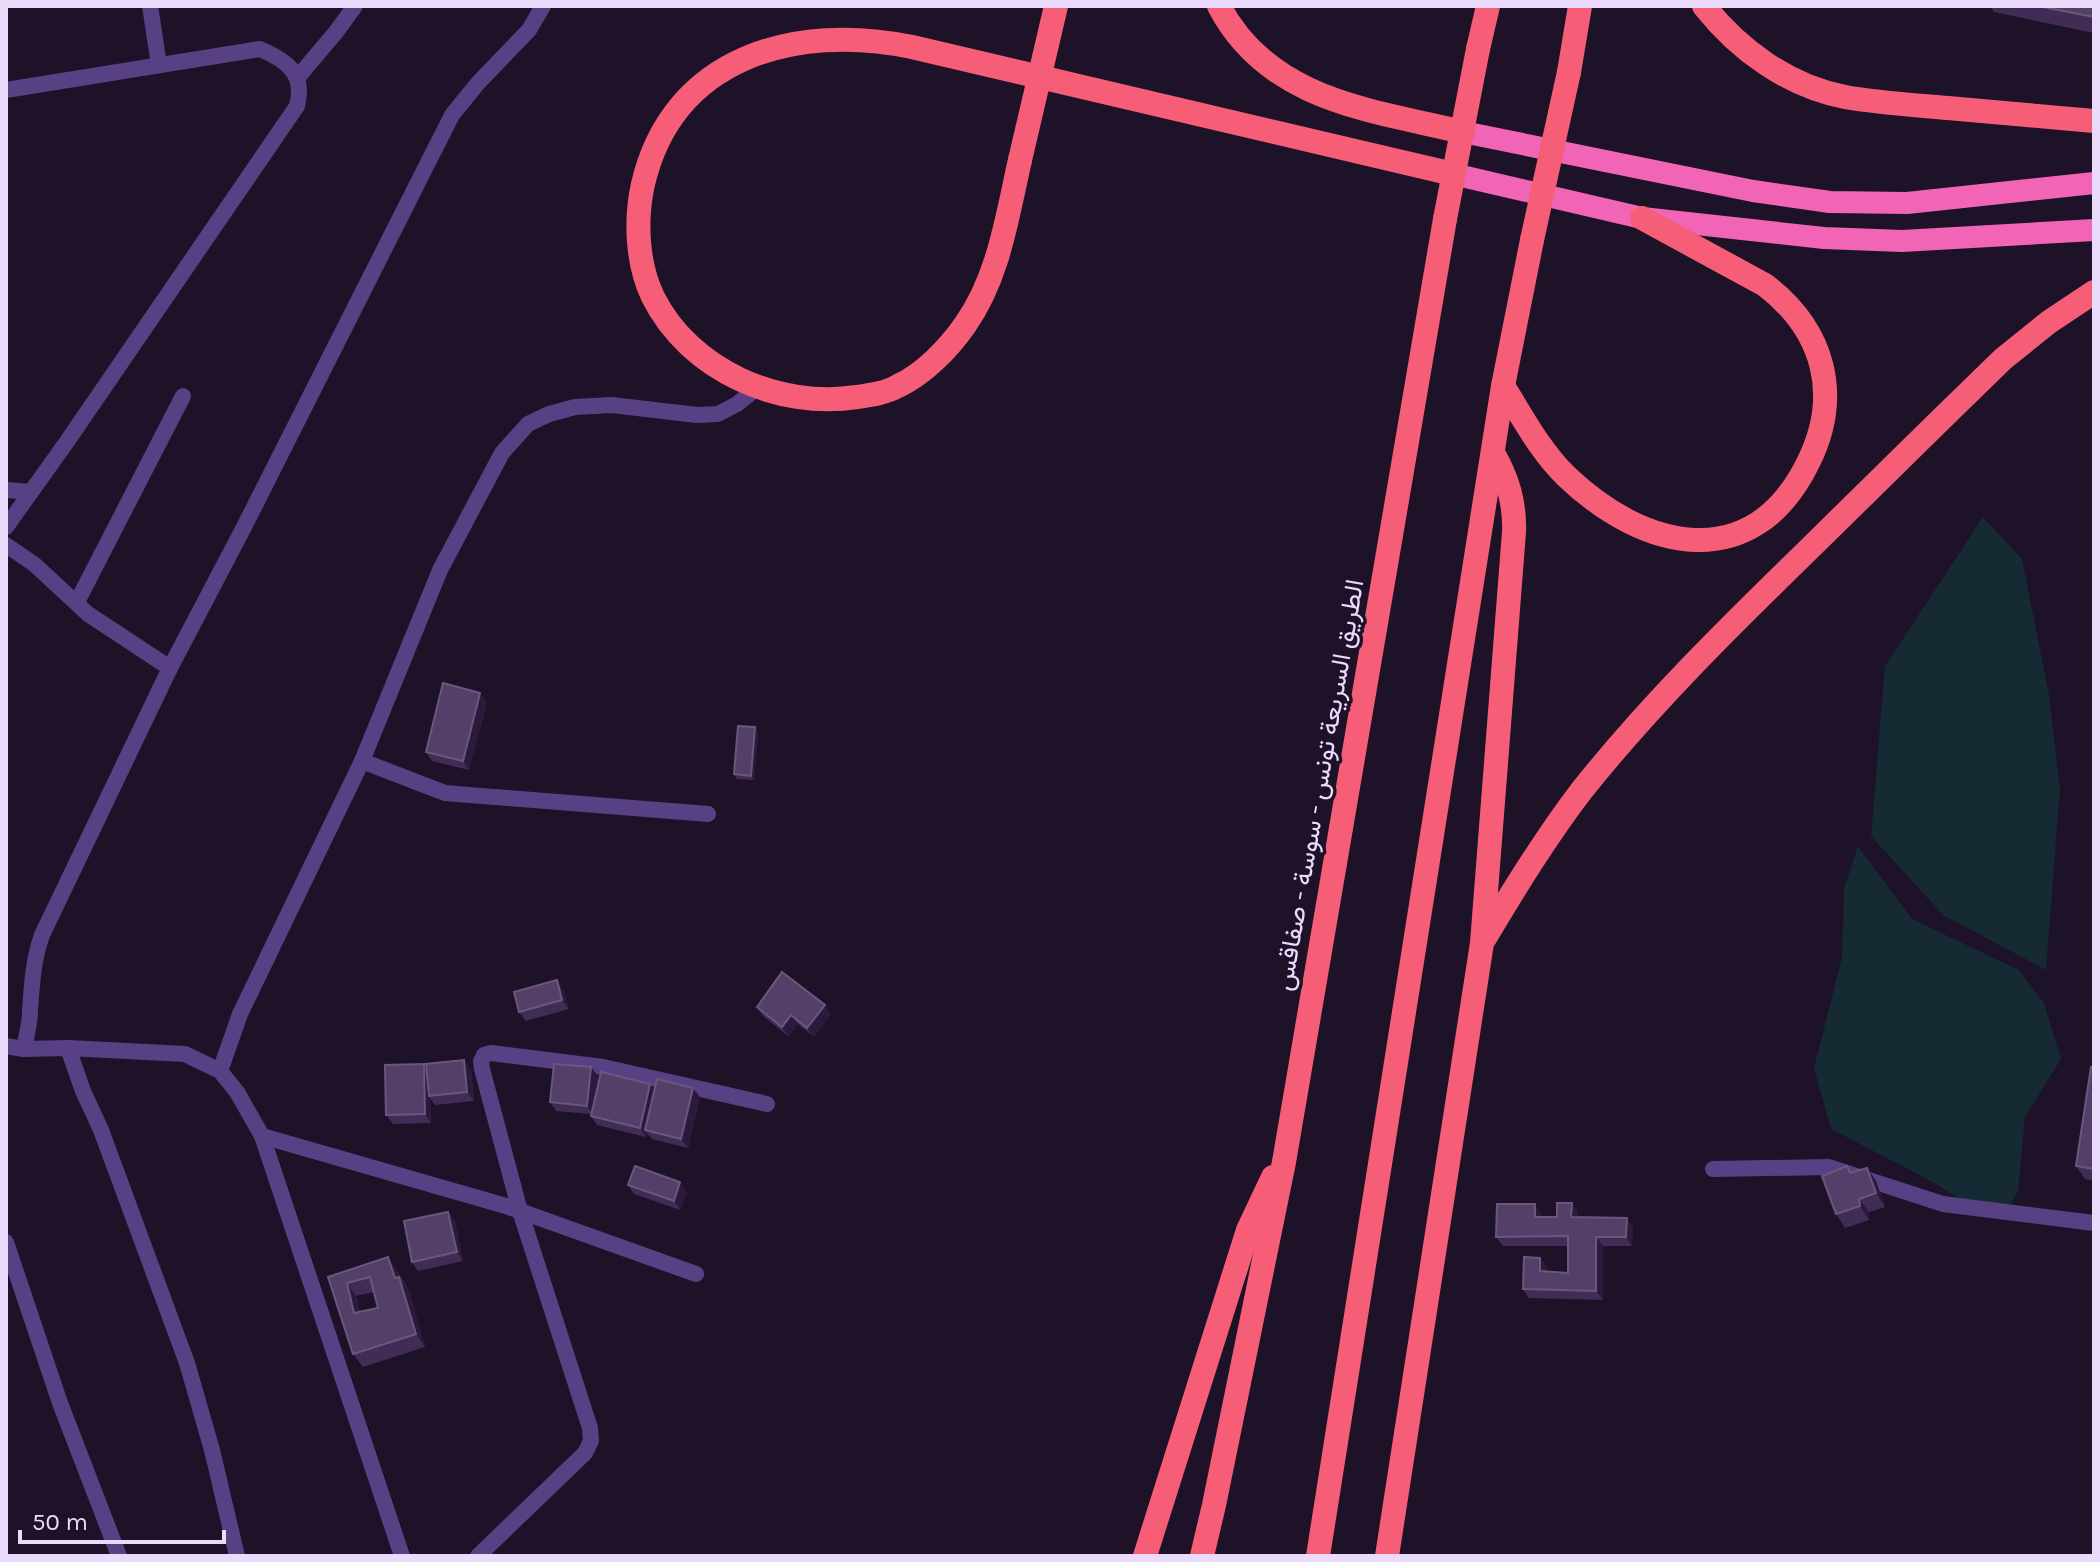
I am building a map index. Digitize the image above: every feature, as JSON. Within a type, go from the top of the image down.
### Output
[{"type":"highway","points":[[1056,6],[1020,160],[999,251],[990,277],[964,327],[922,370],[898,387],[870,395],[842,400],[785,396],[757,388],[708,361],[668,321],[653,297],[645,272],[638,220],[647,167],[670,119],[707,79],[735,63],[796,43],[828,39],[884,41],[1453,174],[1642,218],[1824,238],[1902,241],[2094,230]]},
{"type":"highway","points":[[1219,6],[1240,37],[1274,70],[1304,88],[1337,101],[1463,132],[1753,191],[1830,202],[1907,203],[2094,183]]},
{"type":"highway","name":"الطريق السريعة تونس - سوسة - صفاقس","points":[[1145,1556],[1248,1230],[1269,1184],[1284,1162],[1445,219],[1488,6]]},
{"type":"highway","points":[[1318,1556],[1503,386],[1580,6]]},
{"type":"highway","points":[[1704,6],[1721,27],[1756,58],[1797,81],[1842,96],[2094,121]]},
{"type":"highway","points":[[1503,386],[1564,474],[1592,498],[1660,535],[1697,541],[1734,535],[1770,515],[1785,500],[1798,483],[1812,455],[1823,422],[1826,400],[1824,377],[1810,334],[1783,298],[1765,285],[1642,218]]},
{"type":"highway","points":[[1482,943],[1512,891],[1581,792],[1669,690],[1727,629],[2003,359],[2049,322],[2094,292]]},
{"type":"highway","points":[[1387,1556],[1482,943],[1515,517],[1509,486],[1493,453]]},
{"type":"highway","points":[[1202,1556],[1284,1162]]},
{"type":"street","points":[[150,6],[159,65]]},
{"type":"street","points":[[298,77],[355,6]]},
{"type":"street","points":[[24,1049],[34,961],[42,935],[170,668],[452,115],[529,30],[543,6]]},
{"type":"street","points":[[6,90],[260,49],[274,55],[298,77],[300,91],[297,106],[6,527]]},
{"type":"street","points":[[220,1071],[247,997],[362,761],[440,570],[502,453],[528,424],[575,407],[612,405],[697,415],[718,414],[757,388]]},
{"type":"street","points":[[77,602],[183,396]]},
{"type":"street","points":[[6,490],[31,492]]},
{"type":"street","points":[[6,545],[34,564],[88,614],[170,668]]},
{"type":"street","points":[[362,761],[445,793],[708,814]]},
{"type":"street","points":[[6,1046],[185,1054],[220,1071],[237,1092],[262,1136],[402,1556]]},
{"type":"street","points":[[68,1048],[187,1363],[237,1556]]},
{"type":"street","points":[[478,1556],[585,1453],[591,1441],[590,1428],[520,1211],[482,1069],[484,1055],[491,1053],[603,1067],[767,1104]]},
{"type":"street","points":[[262,1136],[520,1211],[696,1274]]},
{"type":"street","points":[[1713,1169],[1829,1167],[1943,1204],[2094,1223]]},
{"type":"street","points":[[6,1242],[60,1403],[119,1556]]},
{"type":"shaded area","points":[[1983,517],[2022,559],[2049,695],[2060,789],[2046,970],[1943,915],[1871,836],[1885,666]]},
{"type":"shaded area","points":[[1858,846],[1912,919],[2019,970],[2044,1003],[2061,1059],[2025,1117],[2018,1191],[2010,1205],[1971,1206],[1931,1181],[1831,1129],[1814,1068],[1842,957],[1844,888]]},
{"type":"building","points":[[2038,6],[2094,6],[2094,17]]},
{"type":"building","points":[[443,683],[480,693],[463,761],[426,752]]},
{"type":"building","points":[[738,726],[755,727],[751,776],[734,774]]},
{"type":"building","points":[[782,972],[825,1005],[807,1028],[791,1015],[782,1027],[757,1007]]},
{"type":"building","points":[[557,980],[562,1000],[519,1012],[514,992]]},
{"type":"building","points":[[464,1060],[467,1092],[429,1096],[426,1064]]},
{"type":"building","points":[[424,1064],[425,1114],[386,1115],[385,1065]]},
{"type":"building","points":[[554,1064],[591,1067],[587,1106],[550,1102]]},
{"type":"building","points":[[2091,1067],[2094,1067],[2094,1169],[2076,1166]]},
{"type":"building","points":[[601,1072],[650,1084],[640,1128],[591,1116]]},
{"type":"building","points":[[657,1079],[693,1088],[681,1139],[645,1130]]},
{"type":"building","points":[[635,1166],[680,1182],[674,1201],[628,1185]]},
{"type":"building","points":[[1847,1166],[1850,1173],[1867,1168],[1876,1193],[1859,1199],[1860,1206],[1836,1214],[1822,1176]]},
{"type":"building","points":[[1557,1203],[1572,1203],[1571,1217],[1627,1218],[1626,1237],[1596,1237],[1596,1291],[1523,1289],[1524,1257],[1540,1258],[1540,1271],[1568,1273],[1568,1236],[1496,1237],[1497,1204],[1535,1204],[1535,1217],[1557,1217]]},
{"type":"building","points":[[448,1212],[457,1252],[412,1262],[404,1221]]},
{"type":"building","points":[[388,1257],[395,1278],[399,1277],[416,1334],[353,1354],[328,1277]],"holes":[[[370,1277],[378,1308],[354,1313],[347,1283]]]}]
